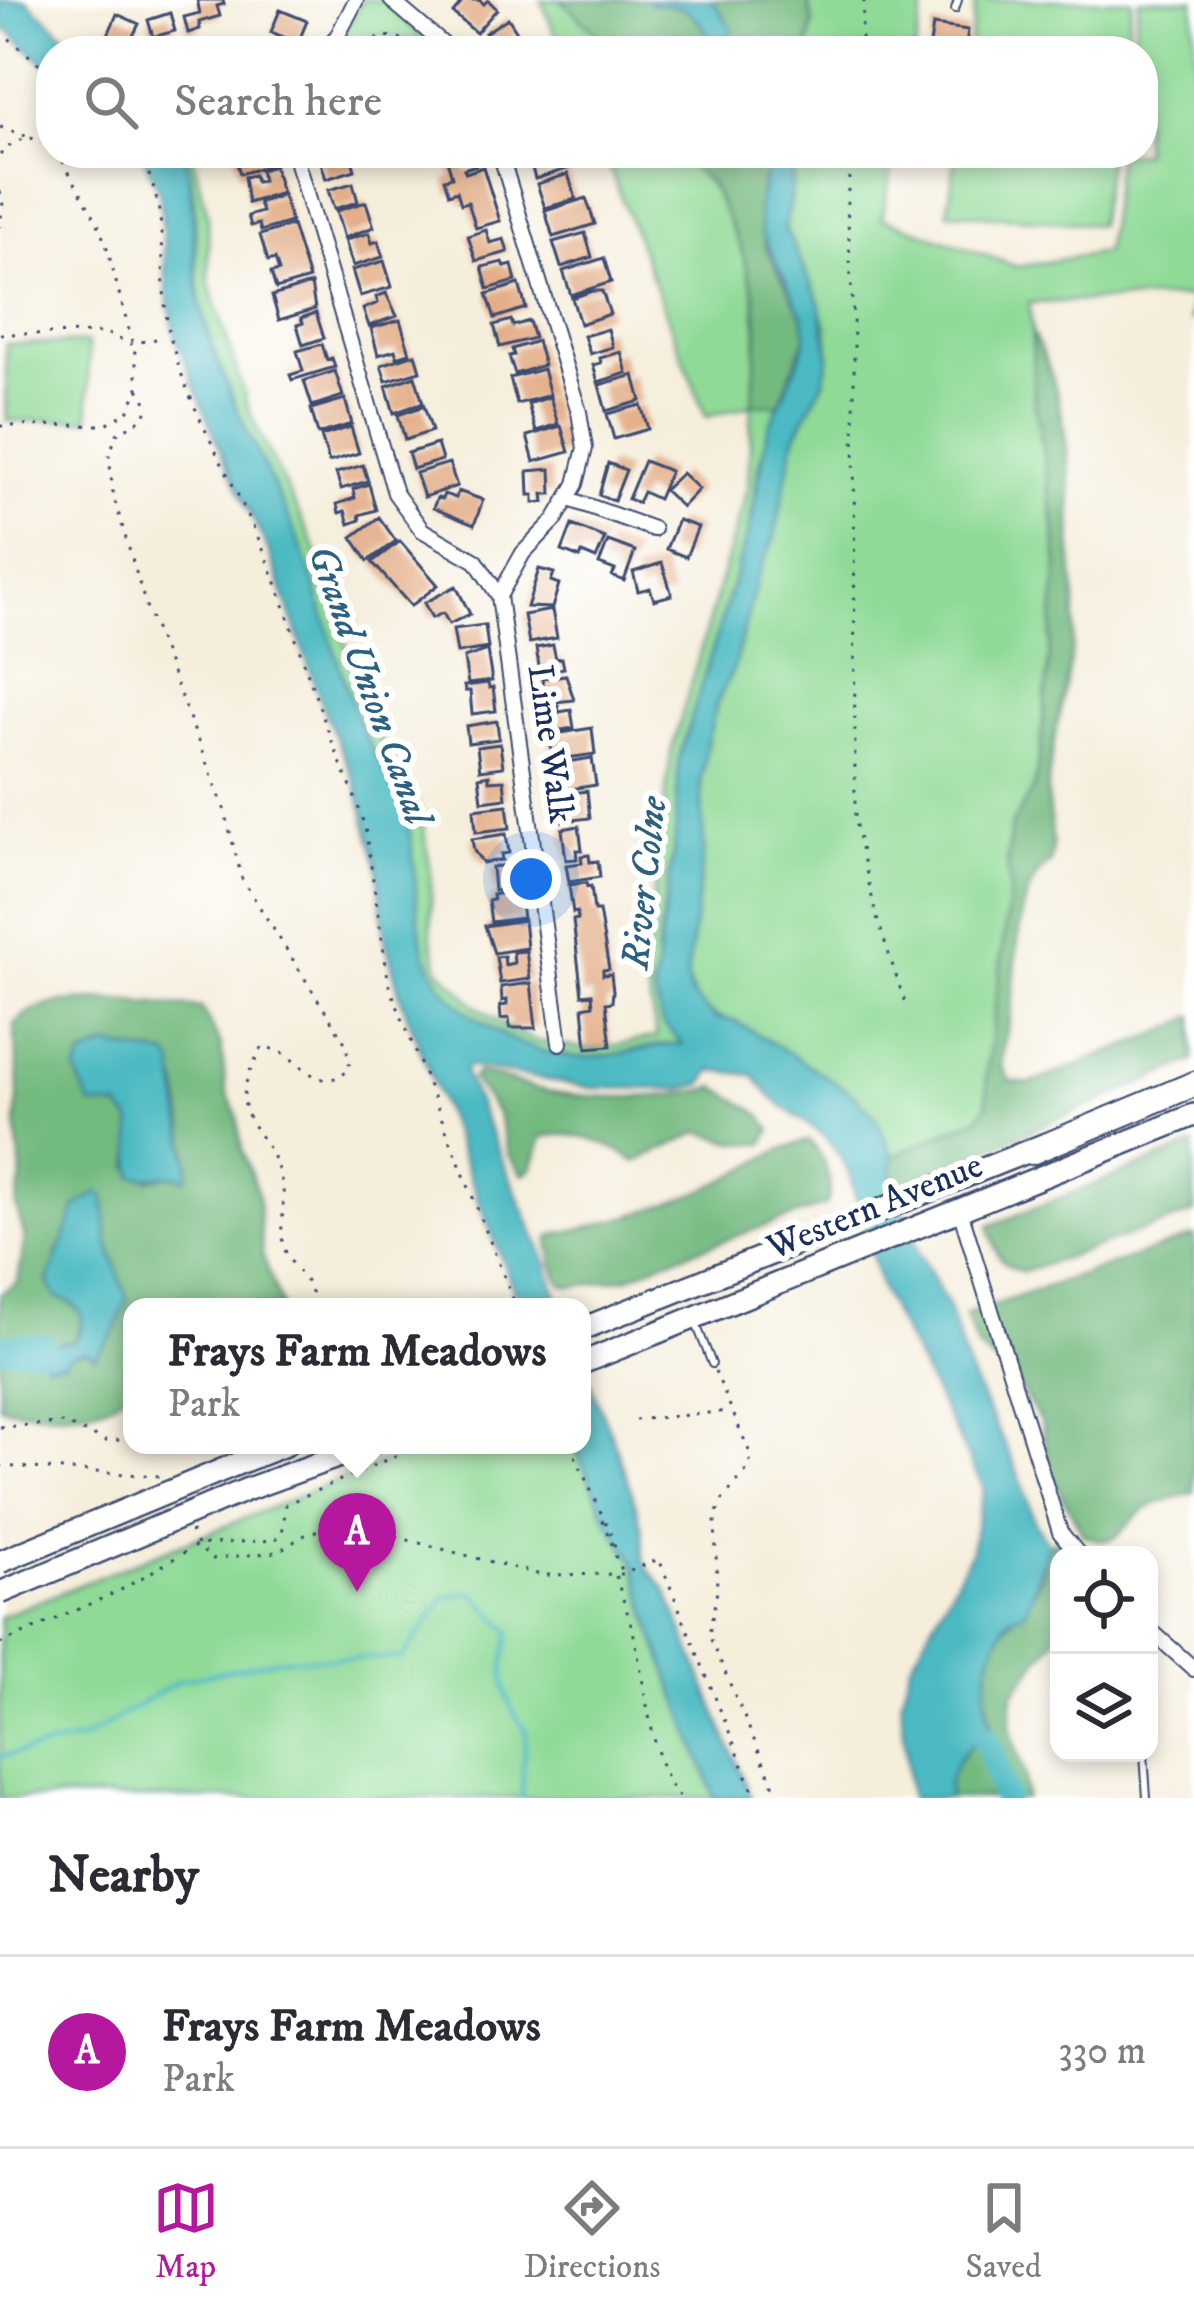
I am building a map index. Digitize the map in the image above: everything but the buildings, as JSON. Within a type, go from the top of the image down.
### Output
[{"type":"highway","points":[[1031,1152],[1194,1080]]},
{"type":"highway","name":"Western Avenue","points":[[591,1359],[1194,1114]]},
{"type":"highway","name":"Western Avenue","points":[[591,1326],[1031,1152]]},
{"type":"highway","points":[[0,1562],[262,1454]]},
{"type":"highway","points":[[0,1593],[248,1489],[345,1454]]},
{"type":"street","points":[[337,36],[356,0]]},
{"type":"street","points":[[391,0],[434,36]]},
{"type":"street","points":[[299,168],[395,493],[422,530],[476,560],[499,596],[523,553],[569,499],[584,457],[583,429],[505,168]]},
{"type":"street","points":[[569,499],[653,529]]},
{"type":"street","name":"Lime Walk","points":[[499,596],[560,1043]]},
{"type":"street","points":[[959,1208],[1060,1532],[1072,1546]]},
{"type":"street","points":[[1158,1637],[1194,1669]]},
{"type":"lane","points":[[694,1318],[712,1364]]},
{"type":"lane","points":[[1145,1762],[1147,1798]]},
{"type":"path","points":[[861,36],[864,0]]},
{"type":"path","points":[[0,31],[36,61]]},
{"type":"path","points":[[0,127],[36,139]]},
{"type":"path","points":[[0,155],[10,143],[27,137]]},
{"type":"path","points":[[67,168],[97,221],[135,353],[138,389],[145,400],[140,423],[117,434],[109,455],[113,495],[146,605],[224,808],[242,879],[346,1044],[350,1068],[339,1078],[318,1079],[282,1052],[263,1046],[248,1071],[242,1101],[281,1176],[285,1250],[314,1290],[314,1298]]},
{"type":"path","points":[[145,168],[162,230],[165,310],[172,344],[217,457],[266,557],[353,792],[365,827],[389,985],[512,1298]]},
{"type":"path","points":[[850,168],[855,821],[876,915],[907,1009]]},
{"type":"path","points":[[0,191],[0,227]]},
{"type":"path","points":[[0,334],[106,333],[130,344],[156,339]]},
{"type":"path","points":[[0,426],[104,425],[128,412],[138,389]]},
{"type":"path","points":[[712,1364],[750,1453],[750,1466],[715,1517],[717,1591],[709,1635],[779,1798]]},
{"type":"path","points":[[635,1420],[731,1410]]},
{"type":"path","points":[[0,1427],[62,1424],[106,1441],[123,1440]]},
{"type":"path","points":[[0,1644],[119,1591],[197,1545],[274,1540],[282,1535],[286,1504],[400,1454]]},
{"type":"path","points":[[574,1454],[623,1574]]},
{"type":"path","points":[[0,1466],[134,1476],[134,1469]]},
{"type":"path","points":[[197,1545],[212,1559],[278,1552],[310,1532],[351,1525],[541,1575],[623,1574],[659,1558],[756,1798]]},
{"type":"path","points":[[616,1574],[632,1626],[650,1719],[670,1788],[680,1798]]},
{"type":"green space","points":[[362,0],[383,0],[421,36],[373,35],[342,36]]},
{"type":"green space","points":[[541,0],[561,0],[596,36],[556,36]]},
{"type":"green space","points":[[561,0],[646,0],[676,6],[689,12],[707,36],[596,36]]},
{"type":"green space","points":[[712,0],[807,0],[813,22],[810,36],[730,36]]},
{"type":"green space","points":[[807,0],[925,0],[918,36],[810,36],[813,22]]},
{"type":"green space","points":[[976,0],[1132,0],[1127,36],[971,36]]},
{"type":"green space","points":[[1139,0],[1194,0],[1194,320],[1190,320],[1192,297],[1029,303],[1058,565],[1039,762],[1033,790],[1012,824],[1007,859],[1010,892],[987,1071],[987,1105],[979,1117],[893,1156],[875,1117],[735,1021],[710,1012],[693,994],[687,976],[704,848],[701,784],[707,743],[717,703],[734,667],[757,578],[775,536],[795,436],[824,381],[829,357],[827,326],[785,229],[794,168],[892,168],[882,218],[1017,267],[1105,252],[1116,168],[1158,168],[1158,36],[1134,36]]},
{"type":"green space","points":[[189,168],[196,168],[208,216],[209,282],[250,413],[316,550],[373,727],[420,809],[431,872],[431,936],[439,969],[504,1026],[536,1041],[591,1050],[657,1037],[644,972],[671,753],[748,485],[752,405],[706,417],[610,168],[694,168],[728,216],[755,301],[752,403],[779,405],[760,458],[750,526],[679,758],[675,839],[656,954],[685,1045],[588,1057],[541,1051],[476,1018],[431,975],[422,950],[411,838],[403,808],[359,723],[304,556],[235,404],[206,324]]},
{"type":"green space","points":[[692,168],[767,168],[761,189],[765,247],[803,316],[806,336],[779,405],[752,404],[758,331],[755,295],[740,246],[710,183]]},
{"type":"green space","points":[[954,168],[1107,168],[1098,225],[948,212]]},
{"type":"green space","points":[[1032,333],[1054,385],[1066,441],[1075,611],[1048,783],[1052,853],[1023,908],[1002,1067],[1011,1081],[1030,1084],[1194,1016],[1194,1061],[896,1189],[893,1156],[979,1117],[987,1105],[987,1071],[1010,892],[1007,859],[1012,824],[1033,790],[1039,762],[1058,565],[1034,397]]},
{"type":"green space","points":[[88,343],[89,419],[7,421],[6,344]]},
{"type":"green space","points":[[70,1001],[201,1008],[221,1045],[226,1091],[258,1195],[262,1254],[279,1298],[127,1298],[108,1242],[104,1198],[70,1233],[56,1256],[56,1297],[74,1302],[83,1317],[70,1355],[87,1351],[95,1357],[123,1305],[123,1394],[91,1409],[32,1411],[0,1406],[0,1294],[18,1282],[25,1238],[16,1206],[22,1178],[14,1025],[33,1010]],"holes":[[[108,1047],[168,1056],[179,1088],[189,1166],[149,1180],[130,1167],[131,1120],[119,1107]]]},
{"type":"green space","points":[[477,1073],[582,1096],[654,1096],[716,1087],[760,1114],[771,1130],[763,1144],[700,1132],[636,1162],[591,1139],[542,1137],[532,1169],[523,1175],[508,1154],[498,1114],[472,1079]]},
{"type":"green space","points":[[809,1141],[827,1171],[826,1205],[630,1277],[562,1285],[550,1249],[550,1238],[556,1234],[664,1205]]},
{"type":"green space","points":[[1194,1145],[1194,1213],[1024,1272],[999,1256],[989,1226]]},
{"type":"green space","points":[[1194,1236],[1194,1493],[1151,1506],[1110,1539],[1083,1535],[1052,1475],[1041,1423],[1016,1380],[977,1347],[965,1315]]},
{"type":"green space","points":[[591,1437],[733,1798],[0,1798],[0,1617],[404,1454],[591,1454]]},
{"type":"green space","points":[[1059,1540],[1063,1546],[1050,1546],[1050,1645],[1013,1694],[1010,1728],[1025,1775],[1026,1798],[949,1798],[954,1766],[975,1741],[995,1773],[986,1689],[988,1660],[997,1639],[1035,1589],[1049,1544]]},
{"type":"water","points":[[0,0],[26,0],[66,36],[36,36],[36,56],[0,24]]},
{"type":"water","points":[[646,0],[712,0],[730,25],[731,36],[707,36],[683,8]]},
{"type":"water","points":[[148,168],[188,168],[205,323],[235,403],[304,555],[359,722],[401,802],[413,853],[420,931],[437,978],[469,1013],[503,1035],[541,1051],[582,1057],[682,1044],[662,1023],[653,989],[675,839],[679,758],[750,526],[768,429],[806,336],[803,316],[761,232],[758,208],[767,168],[794,168],[785,229],[820,302],[829,357],[824,381],[795,436],[775,536],[757,578],[734,667],[717,703],[707,743],[701,784],[704,848],[687,977],[690,993],[715,1018],[735,1021],[791,1054],[850,1092],[875,1116],[893,1156],[892,1178],[919,1253],[948,1306],[971,1377],[1015,1465],[1036,1525],[1049,1544],[1026,1611],[1008,1619],[989,1667],[986,1692],[997,1775],[975,1742],[954,1767],[949,1798],[910,1798],[901,1702],[910,1666],[970,1554],[984,1488],[882,1292],[849,1173],[824,1136],[773,1099],[753,1075],[712,1070],[703,1084],[684,1089],[592,1088],[468,1066],[464,1072],[547,1263],[557,1298],[517,1298],[400,996],[385,939],[378,869],[356,784],[324,710],[269,552],[223,457],[176,339],[167,293],[160,195]]},
{"type":"water","points":[[108,1046],[168,1056],[173,1062],[189,1166],[186,1179],[133,1176],[131,1121],[119,1107],[91,1105],[76,1072],[83,1057]]},
{"type":"water","points":[[98,1192],[104,1198],[108,1242],[127,1298],[123,1298],[115,1332],[95,1357],[86,1351],[64,1362],[46,1364],[43,1347],[75,1341],[82,1325],[77,1308],[56,1297],[48,1282],[76,1207]]},
{"type":"water","points":[[591,1386],[629,1483],[646,1565],[667,1592],[751,1798],[715,1798],[652,1631],[633,1560],[610,1525],[578,1454],[591,1454]]},
{"type":"waterway","points":[[0,1347],[43,1347]]},
{"type":"waterway","points":[[0,1757],[83,1739],[178,1681],[280,1659],[402,1658],[445,1597],[472,1592],[510,1632],[504,1683],[526,1730],[521,1798]]},
{"type":"waterway","points":[[987,1739],[1005,1798]]},
{"type":"place","name":"Frays Farm Meadows","points":[[357,1592]]},
{"type":"water label","name":"Grand Union Canal","points":[[369,685]]},
{"type":"water label","name":"River Colne","points":[[645,883]]}]
